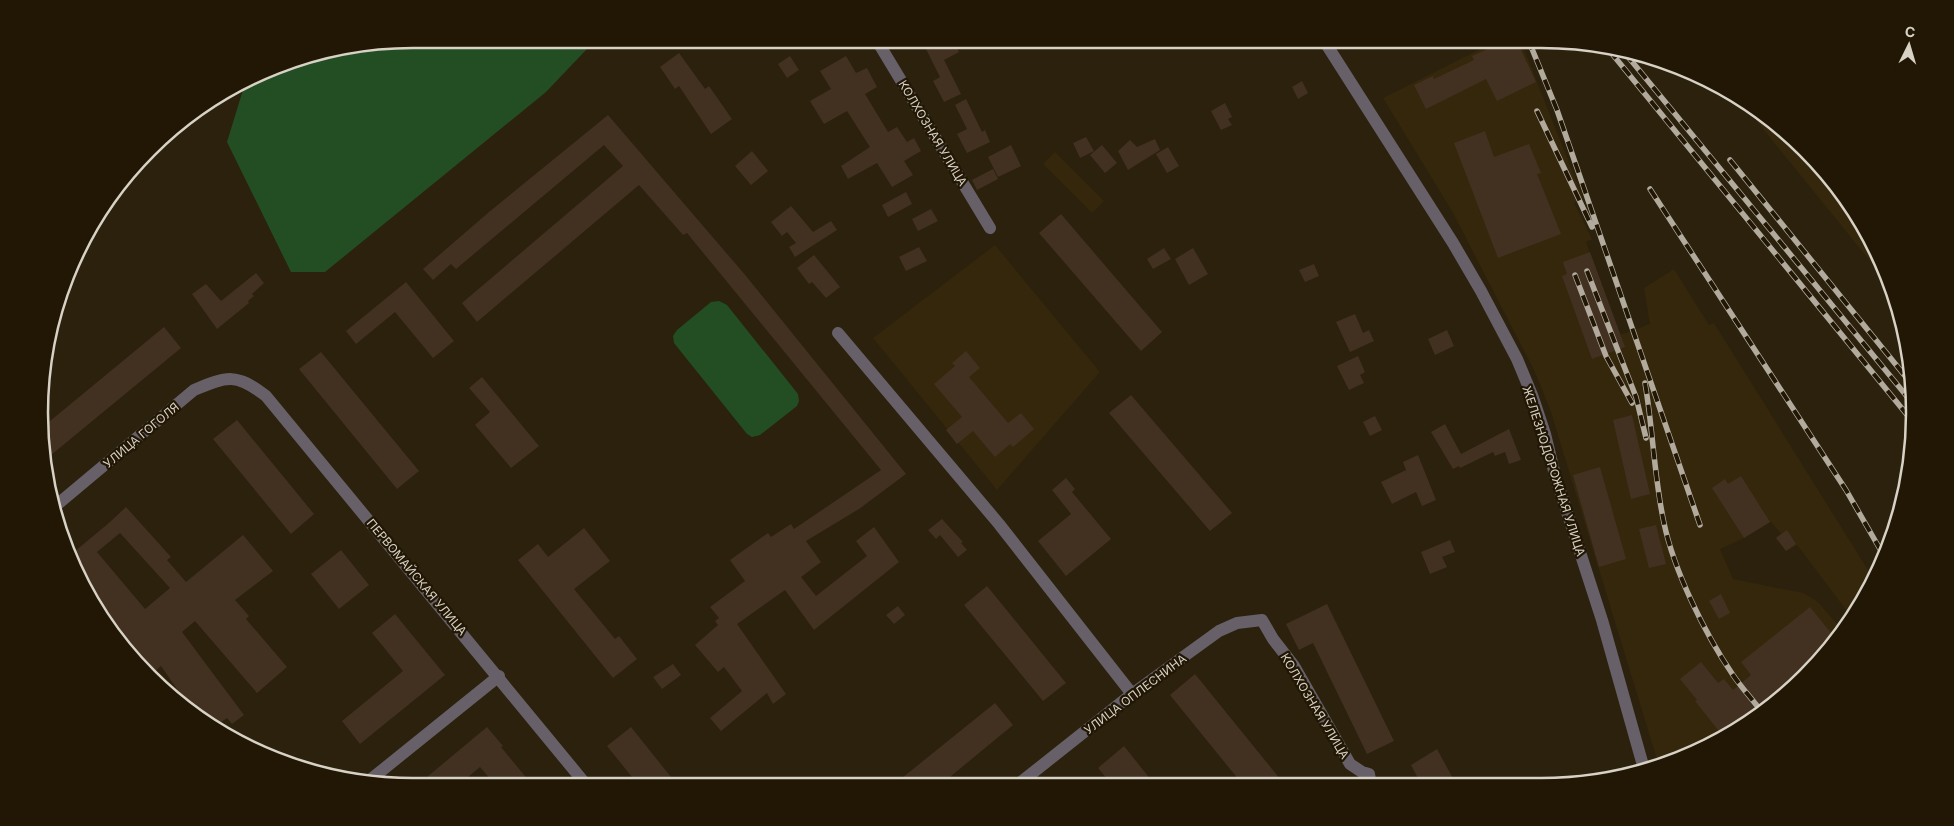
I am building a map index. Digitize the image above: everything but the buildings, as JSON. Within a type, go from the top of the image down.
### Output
[{"type":"street","name":"КОЛХОЗНАЯ УЛИЦА","points":[[881,47],[990,228]]},
{"type":"street","name":"ЖЕЛЕЗНОДОРОЖНАЯ УЛИЦА","points":[[1328,47],[1452,243],[1481,291],[1517,359],[1545,434],[1555,475],[1602,620],[1643,764]]},
{"type":"street","points":[[838,333],[999,524],[1132,694]]},
{"type":"street","name":"УЛИЦА ГОГОЛЯ","points":[[59,503],[194,390],[218,380],[237,378]]},
{"type":"street","name":"ПЕРВОМАЙСКАЯ УЛИЦА","points":[[237,378],[252,385],[266,396],[499,676],[581,778]]},
{"type":"street","name":"КОЛХОЗНАЯ УЛИЦА","points":[[1262,620],[1273,639],[1294,666],[1350,764],[1369,774],[1370,778]]},
{"type":"street","name":"УЛИЦА ОПЛЕСНИНА","points":[[1026,778],[1132,694],[1219,630],[1237,624],[1262,620]]},
{"type":"street","points":[[375,776],[499,676]]},
{"type":"shaded area","points":[[1484,47],[1523,47],[1583,198],[1574,203],[1592,239],[1586,242],[1620,335],[1650,324],[1644,288],[1674,269],[1709,325],[1714,323],[1870,573],[1848,612],[1797,545],[1786,551],[1776,537],[1781,534],[1771,522],[1744,538],[1720,549],[1733,579],[1803,593],[1817,601],[1838,626],[1816,654],[1782,688],[1744,717],[1703,741],[1657,759],[1550,409],[1534,370],[1453,213],[1383,98]]},
{"type":"shaded area","points":[[1750,114],[1782,138],[1831,190],[1858,230],[1878,271]]},
{"type":"shaded area","points":[[1055,152],[1104,201],[1092,213],[1043,164]]},
{"type":"shaded area","points":[[995,245],[1100,372],[997,490],[873,338]]},
{"type":"green space","points":[[588,47],[546,92],[325,272],[291,272],[227,142],[243,89],[273,75],[318,60],[389,48]]},
{"type":"green space","points":[[719,301],[727,305],[798,394],[799,401],[797,406],[760,435],[752,437],[747,434],[674,343],[673,336],[677,330],[711,302]]},
{"type":"railway","points":[[1531,47],[1557,110],[1700,525]]},
{"type":"railway","points":[[1613,55],[1907,415]]},
{"type":"railway","points":[[1630,59],[1906,396]]},
{"type":"railway","points":[[1537,111],[1592,227]]},
{"type":"railway","points":[[1730,160],[1904,375]]},
{"type":"railway","points":[[1650,189],[1846,490],[1880,549]]},
{"type":"railway","points":[[1587,271],[1636,397],[1646,438]]},
{"type":"railway","points":[[1575,275],[1606,356],[1632,403]]},
{"type":"railway","points":[[1645,383],[1661,506],[1675,561],[1692,602],[1722,659],[1758,707]]}]
